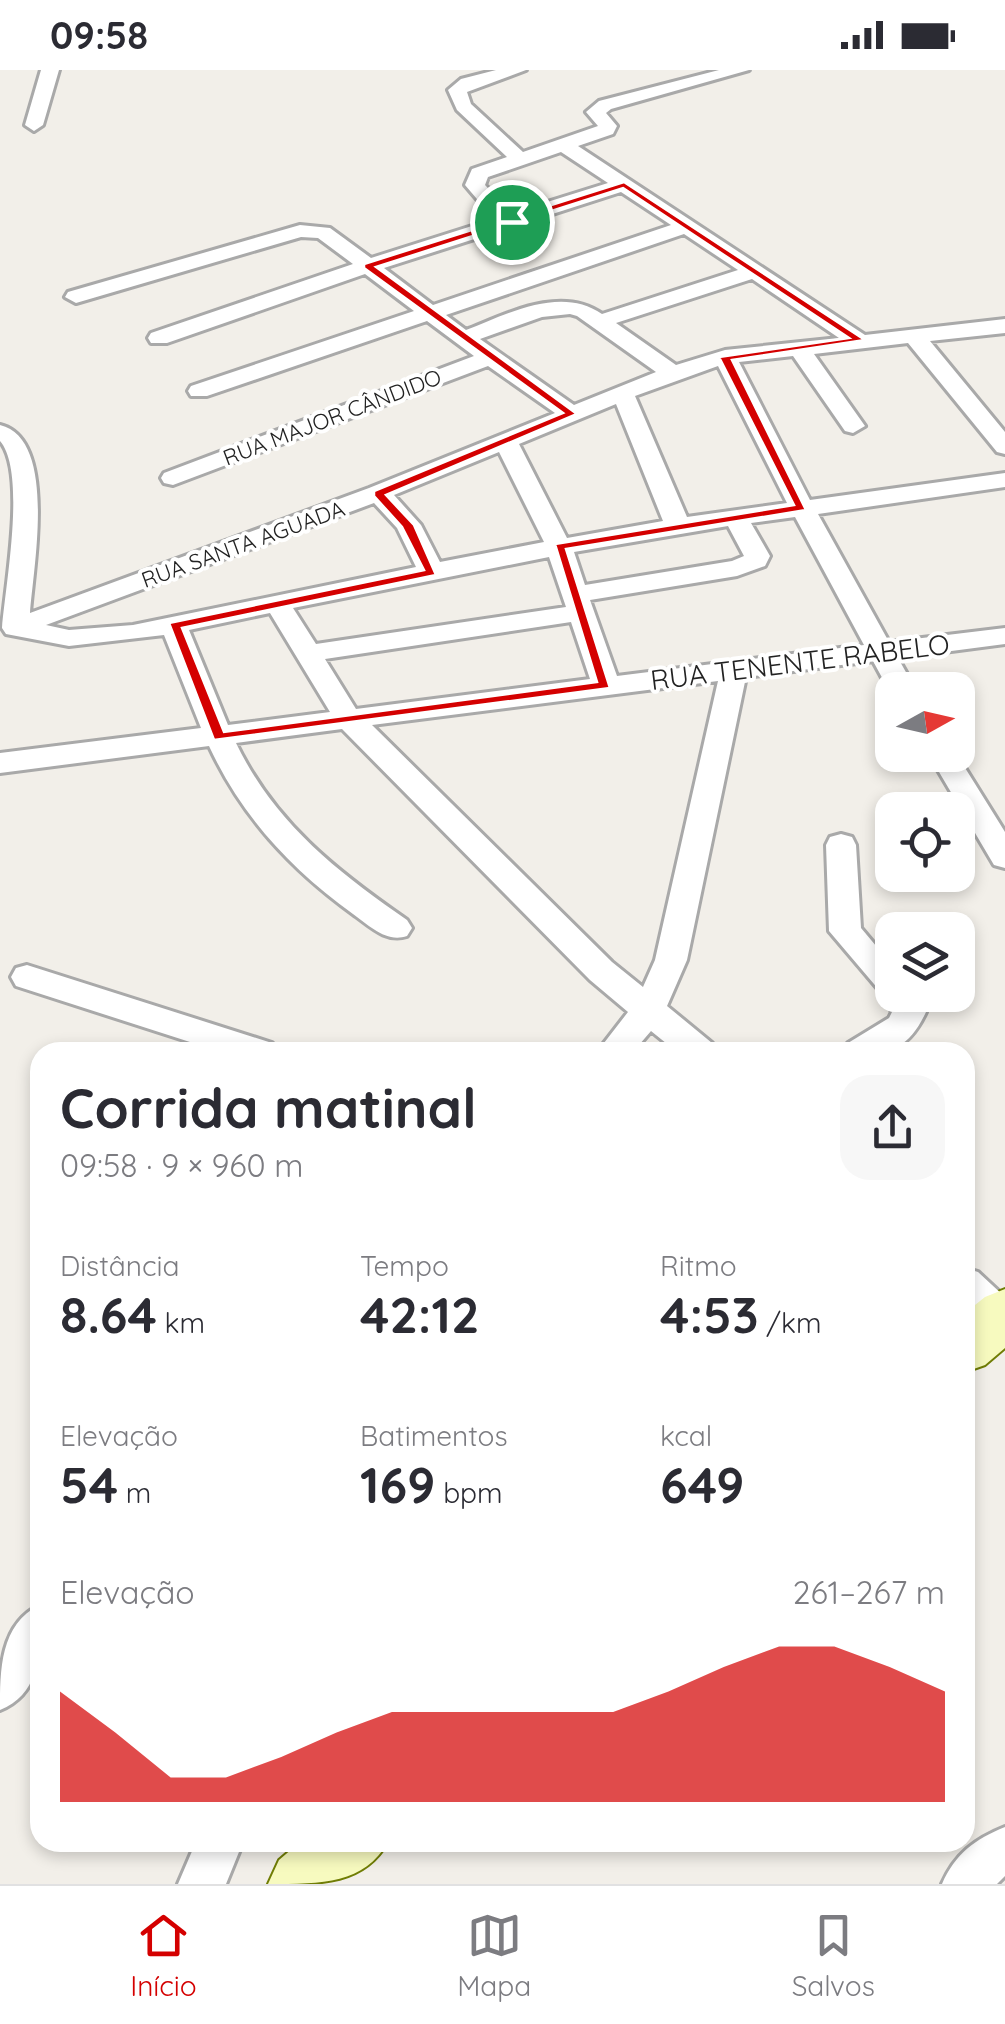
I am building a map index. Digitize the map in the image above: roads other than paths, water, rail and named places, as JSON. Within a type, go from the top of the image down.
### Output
[{"type":"main road","points":[[303,1884],[342,1852]]},
{"type":"street","points":[[34,125],[50,70]]},
{"type":"street","points":[[517,70],[461,86],[457,95],[463,106],[520,158]]},
{"type":"street","points":[[512,222],[474,186],[480,173],[606,130],[608,126],[595,112],[598,108],[740,70]]},
{"type":"street","points":[[565,146],[859,340]]},
{"type":"street","points":[[159,338],[624,184]]},
{"type":"street","points":[[199,392],[430,310],[689,226]]},
{"type":"street","points":[[76,297],[300,231],[323,232],[572,414]]},
{"type":"street","name":"RUA MAJOR CÂNDIDO","points":[[463,338],[555,309],[571,307],[591,317],[756,271]]},
{"type":"street","points":[[591,317],[673,373]]},
{"type":"street","name":"RUA SANTA AGUADA","points":[[8,628],[378,494],[673,373],[725,357],[1005,326]]},
{"type":"street","points":[[914,336],[1005,447]]},
{"type":"street","points":[[798,346],[853,426]]},
{"type":"street","name":"RUA MAJOR CÂNDIDO","points":[[173,478],[491,356]]},
{"type":"street","points":[[725,357],[891,672]]},
{"type":"street","points":[[623,394],[678,526]]},
{"type":"street","points":[[0,432],[17,446],[21,469],[22,528],[8,628],[69,638],[133,634],[678,526],[1005,480]]},
{"type":"street","points":[[506,442],[559,547],[606,685]]},
{"type":"street","points":[[378,494],[408,525],[432,572]]},
{"type":"street","points":[[310,653],[579,603],[756,561],[757,556],[736,518]]},
{"type":"street","points":[[277,603],[348,718],[600,971],[688,1042]]},
{"type":"street","points":[[174,626],[219,737],[269,822],[304,859],[396,928]]},
{"type":"street","name":"RUA TENENTE RABELO","points":[[0,763],[1005,636]]},
{"type":"street","points":[[622,1042],[649,1010],[671,960],[734,672]]},
{"type":"street","points":[[953,772],[1005,858]]},
{"type":"street","points":[[841,845],[845,930],[875,966]]},
{"type":"street","points":[[27,978],[229,1042]]},
{"type":"street","points":[[877,1042],[902,1027],[909,1012]]},
{"type":"street","points":[[0,1688],[30,1642]]},
{"type":"street","points":[[966,1884],[986,1861],[1005,1850]]},
{"type":"street","points":[[202,1884],[216,1852]]}]
